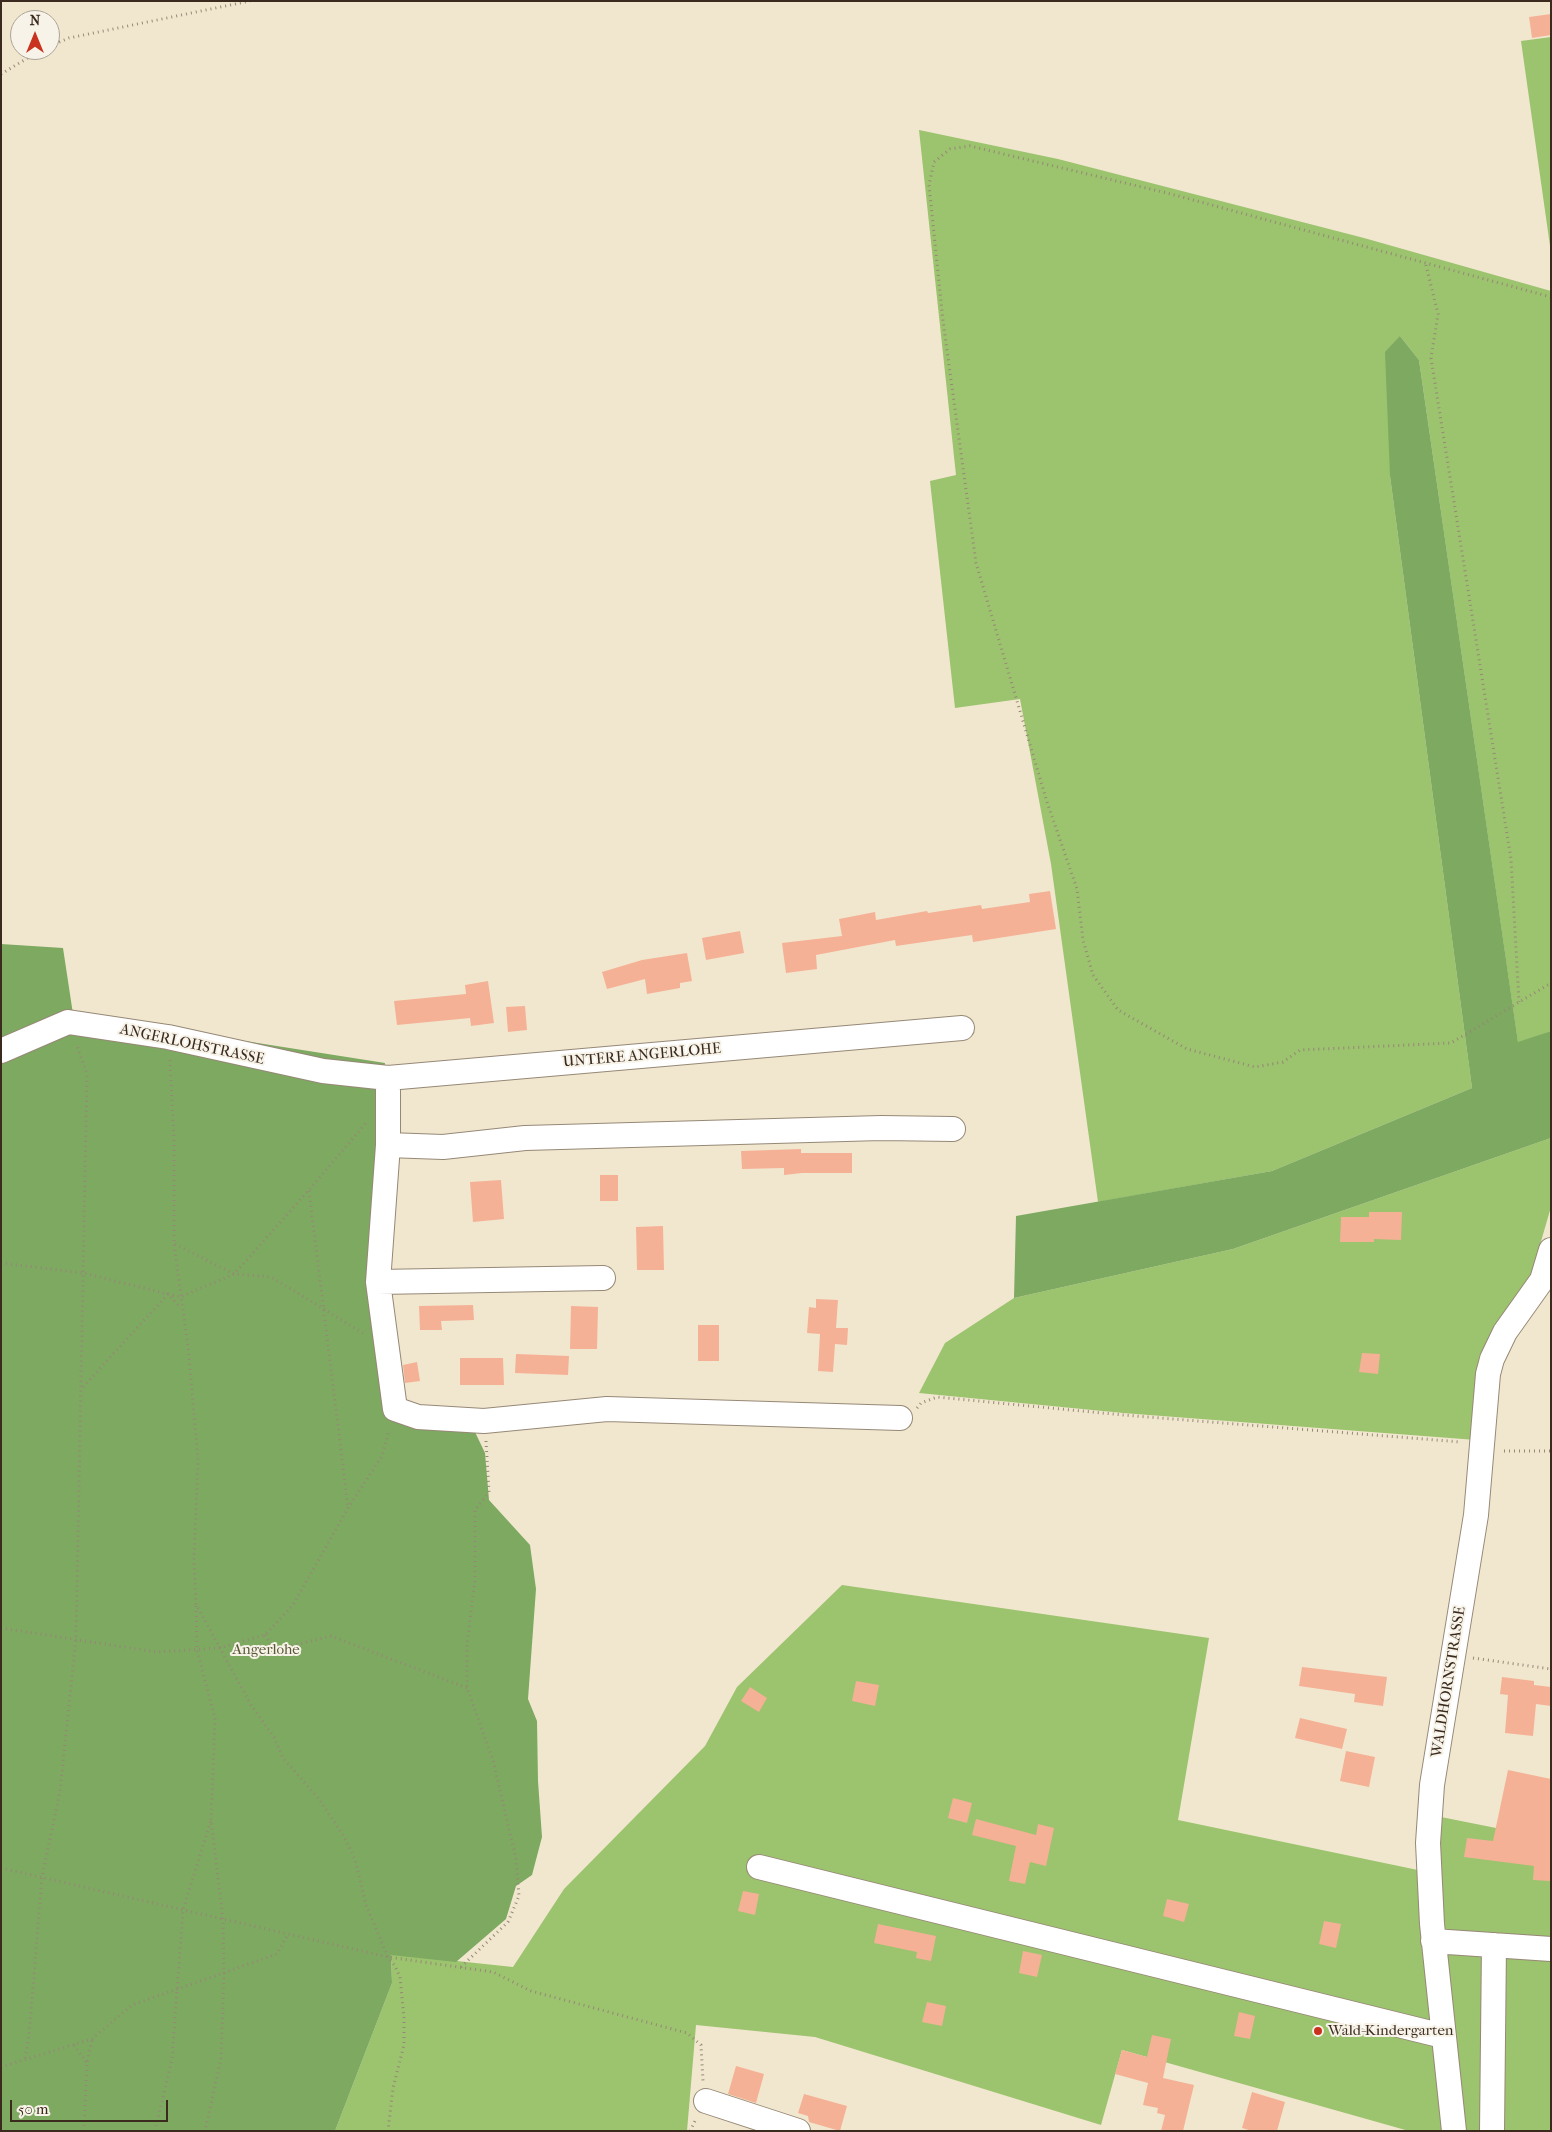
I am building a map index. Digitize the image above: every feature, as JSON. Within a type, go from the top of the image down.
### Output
[{"type":"street","name":"ANGERLOHSTRASSE","points":[[68,1022],[168,1037],[323,1071],[387,1088]]},
{"type":"street","points":[[1,1051],[68,1022]]},
{"type":"street","name":"UNTERE ANGERLOHE","points":[[387,1088],[962,1028]]},
{"type":"street","points":[[387,1088],[388,1145],[378,1282],[395,1409],[418,1417],[484,1421],[607,1409],[900,1418]]},
{"type":"street","points":[[388,1145],[443,1147],[525,1138],[881,1128],[953,1129]]},
{"type":"street","name":"WALDHORNSTRASSE","points":[[1454,2131],[1433,1941],[1428,1842],[1432,1784],[1476,1515],[1483,1448],[1485,1399],[1492,1359],[1505,1332],[1542,1280],[1551,1250]]},
{"type":"street","points":[[378,1282],[603,1278]]},
{"type":"street","points":[[759,1867],[1443,2036]]},
{"type":"street","points":[[1433,1941],[1551,1949]]},
{"type":"street","points":[[1492,2131],[1494,1945]]},
{"type":"street","points":[[706,2101],[798,2131]]},
{"type":"path","points":[[60,42],[69,38],[250,1]]},
{"type":"path","points":[[1,74],[24,60]]},
{"type":"path","points":[[1551,298],[1171,194],[970,146],[950,149],[934,162],[929,185],[943,321],[976,563],[1047,802],[1077,889],[1083,940],[1093,975],[1118,1010],[1187,1049],[1255,1067],[1283,1062],[1300,1050],[1451,1043],[1551,983]]},
{"type":"path","points":[[1426,265],[1438,314],[1431,358],[1511,859],[1519,1002]]},
{"type":"path","points":[[25,2058],[29,2036],[42,1878],[60,1791],[76,1638],[87,1074],[68,1022]]},
{"type":"path","points":[[168,1037],[174,1138],[174,1244],[188,1346],[198,1460],[194,1560],[197,1650],[215,1718],[212,1819],[223,1920],[222,2058],[205,2131]]},
{"type":"path","points":[[1,1263],[83,1273],[180,1297],[234,1274],[309,1190],[387,1088]]},
{"type":"path","points":[[309,1190],[348,1508]]},
{"type":"path","points":[[174,1244],[234,1274],[271,1277],[323,1311],[369,1337]]},
{"type":"path","points":[[168,1294],[182,1310]]},
{"type":"path","points":[[82,1388],[168,1294]]},
{"type":"path","points":[[900,1418],[914,1411],[921,1403],[936,1397],[1123,1415],[1455,1441],[1496,1451],[1551,1451]]},
{"type":"path","points":[[1,1628],[76,1638],[156,1652],[219,1648],[265,1635],[292,1605],[348,1508],[382,1456],[395,1409]]},
{"type":"path","points":[[461,1967],[508,1922],[519,1896],[516,1859],[493,1760],[467,1688],[467,1644],[475,1580],[475,1510],[489,1492],[484,1421]]},
{"type":"path","points":[[196,1604],[251,1705],[274,1737],[283,1758],[319,1799],[345,1838],[355,1860],[366,1905],[388,1957],[395,1966],[400,1978],[404,2018],[404,2045],[394,2088],[388,2131]]},
{"type":"path","points":[[265,1635],[275,1650],[331,1636],[467,1688]]},
{"type":"path","points":[[1453,1656],[1551,1669]]},
{"type":"path","points":[[155,2131],[172,2059],[183,1910],[212,1819]]},
{"type":"path","points":[[1,1868],[287,1936],[388,1957],[493,1972],[531,1991],[687,2033],[701,2045],[703,2093],[706,2101]]},
{"type":"path","points":[[1,2067],[25,2058],[92,2039],[132,2005],[277,1954],[287,1936]]},
{"type":"path","points":[[84,2131],[87,2063],[92,2039]]},
{"type":"path","points":[[74,2045],[87,2063]]},
{"type":"green space","points":[[1551,37],[1551,253],[1521,41]]},
{"type":"green space","points":[[919,130],[1058,159],[1364,238],[1551,291],[1551,1031],[1518,1043],[1419,360],[1400,336],[1390,476],[1472,1088],[1272,1171],[1098,1202],[1051,864],[1020,699],[955,708],[930,481],[956,475]]},
{"type":"green space","points":[[1400,336],[1419,360],[1518,1042],[1551,1031],[1551,1138],[1233,1249],[1014,1298],[1016,1216],[1272,1171],[1472,1088],[1390,476],[1385,352]]},
{"type":"green space","name":"Angerlohe","points":[[1,944],[63,948],[73,1014],[385,1063],[369,1244],[392,1415],[475,1432],[485,1453],[489,1500],[530,1545],[536,1589],[528,1699],[537,1721],[538,1781],[542,1837],[532,1875],[516,1886],[506,1919],[456,1962],[391,1955],[392,1983],[335,2131],[1,2131]]},
{"type":"green space","points":[[1551,1138],[1551,1207],[1528,1286],[1514,1303],[1479,1357],[1476,1440],[1123,1413],[919,1393],[945,1343],[1014,1298],[1233,1249]]},
{"type":"green space","points":[[842,1585],[1209,1638],[1178,1820],[1437,1874],[1436,1816],[1551,1839],[1551,2131],[1409,2131],[1122,2050],[1101,2125],[815,2037],[696,2025],[687,2131],[335,2131],[392,1983],[391,1954],[513,1967],[564,1889],[705,1746],[737,1687]]},
{"type":"building","points":[[1551,14],[1551,35],[1532,38],[1529,17]]},
{"type":"building","points":[[1050,891],[1056,929],[973,942],[972,935],[896,946],[895,940],[816,955],[817,969],[786,973],[782,943],[842,936],[839,919],[875,912],[876,920],[927,911],[928,913],[981,905],[982,909],[1030,902],[1029,894]]},
{"type":"building","points":[[740,931],[744,953],[706,960],[702,938]]},
{"type":"building","points":[[687,953],[692,981],[680,983],[680,988],[647,994],[645,979],[607,989],[602,972],[642,960]]},
{"type":"building","points":[[488,981],[494,1023],[471,1026],[470,1018],[397,1025],[394,1001],[466,994],[465,985]]},
{"type":"building","points":[[525,1006],[527,1030],[508,1032],[506,1007]]},
{"type":"building","points":[[801,1149],[801,1153],[852,1153],[852,1173],[784,1175],[784,1168],[742,1169],[741,1151]]},
{"type":"building","points":[[600,1175],[618,1175],[618,1201],[600,1201]]},
{"type":"building","points":[[501,1180],[504,1219],[473,1222],[470,1182]]},
{"type":"building","points":[[1369,1212],[1402,1212],[1401,1240],[1374,1239],[1374,1242],[1340,1242],[1341,1217],[1369,1217]]},
{"type":"building","points":[[663,1226],[664,1270],[637,1270],[636,1227]]},
{"type":"building","points":[[816,1299],[838,1300],[836,1328],[848,1328],[847,1345],[835,1344],[833,1372],[818,1371],[820,1334],[807,1333],[809,1307],[816,1308]]},
{"type":"building","points":[[473,1305],[474,1320],[441,1321],[442,1330],[420,1330],[419,1306]]},
{"type":"building","points":[[571,1306],[598,1307],[597,1349],[570,1349]]},
{"type":"building","points":[[698,1325],[719,1325],[719,1361],[698,1361]]},
{"type":"building","points":[[1362,1353],[1380,1354],[1378,1374],[1359,1372]]},
{"type":"building","points":[[516,1354],[569,1356],[568,1375],[515,1373]]},
{"type":"building","points":[[460,1358],[503,1358],[504,1385],[460,1385]]},
{"type":"building","points":[[417,1362],[420,1381],[405,1383],[403,1365]]},
{"type":"building","points":[[1302,1667],[1387,1677],[1383,1706],[1354,1702],[1355,1694],[1299,1686]]},
{"type":"building","points":[[1502,1677],[1534,1681],[1534,1685],[1551,1687],[1551,1706],[1536,1704],[1533,1736],[1505,1733],[1508,1695],[1500,1694]]},
{"type":"building","points":[[856,1681],[879,1685],[875,1706],[852,1701]]},
{"type":"building","points":[[750,1687],[767,1698],[759,1712],[741,1701]]},
{"type":"building","points":[[1300,1718],[1347,1729],[1342,1749],[1295,1738]]},
{"type":"building","points":[[1346,1751],[1375,1757],[1369,1787],[1340,1781]]},
{"type":"building","points":[[1508,1770],[1551,1779],[1550,1881],[1533,1880],[1534,1866],[1464,1857],[1467,1838],[1493,1841]]},
{"type":"building","points":[[953,1798],[972,1803],[967,1823],[948,1818]]},
{"type":"building","points":[[976,1819],[1036,1835],[1038,1824],[1054,1828],[1046,1866],[1030,1862],[1025,1884],[1009,1881],[1016,1846],[972,1835]]},
{"type":"building","points":[[743,1891],[759,1894],[755,1915],[738,1911]]},
{"type":"building","points":[[1167,1899],[1189,1904],[1184,1922],[1163,1916]]},
{"type":"building","points":[[1324,1921],[1341,1924],[1336,1948],[1319,1944]]},
{"type":"building","points":[[878,1924],[936,1936],[931,1961],[916,1958],[917,1952],[874,1943]]},
{"type":"building","points":[[1023,1951],[1042,1955],[1037,1977],[1019,1973]]},
{"type":"building","points":[[927,2002],[946,2006],[942,2026],[922,2022]]},
{"type":"building","points":[[1239,2012],[1255,2016],[1250,2039],[1234,2036]]},
{"type":"building","points":[[1152,2035],[1171,2039],[1163,2078],[1194,2085],[1183,2131],[1161,2131],[1165,2115],[1157,2113],[1158,2108],[1143,2105],[1148,2083],[1115,2074],[1122,2050],[1147,2057]]},
{"type":"building","points":[[736,2066],[764,2074],[756,2103],[728,2094]]},
{"type":"building","points":[[1252,2092],[1285,2102],[1277,2131],[1252,2131],[1242,2128]]},
{"type":"building","points":[[804,2094],[847,2106],[840,2131],[809,2122],[808,2116],[798,2113]]},
{"type":"place","name":"Wald-Kindergarten","points":[[1318,2031]]}]
